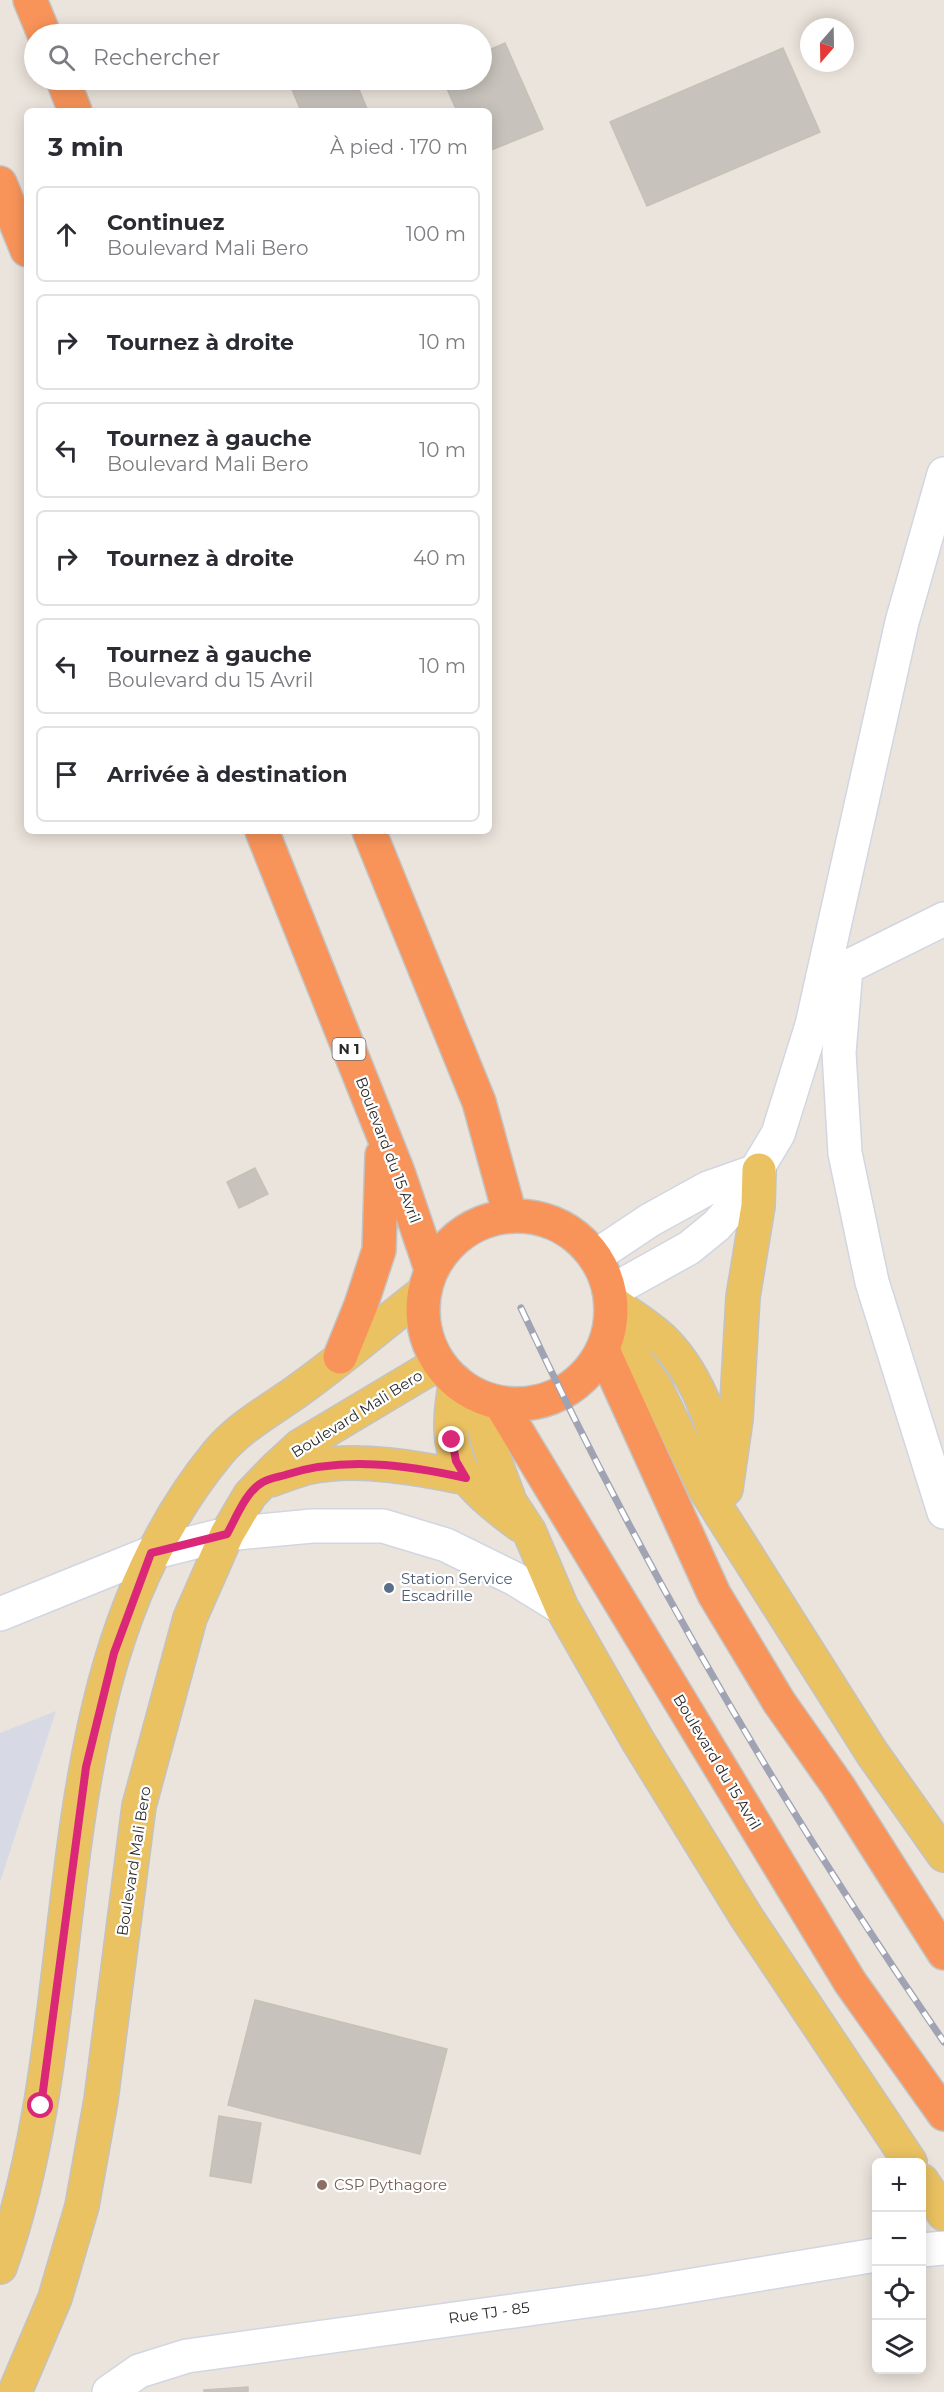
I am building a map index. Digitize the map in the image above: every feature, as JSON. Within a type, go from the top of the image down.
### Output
[{"type":"highway","points":[[30,0],[40,24]]},
{"type":"highway","points":[[67,90],[74,108]]},
{"type":"highway","points":[[0,183],[24,243]]},
{"type":"highway","name":"Boulevard du 15 Avril","points":[[263,834],[382,1138],[428,1280]]},
{"type":"highway","points":[[370,834],[479,1102],[510,1215]]},
{"type":"highway","points":[[340,1357],[361,1305],[379,1250],[383,1187],[382,1138]]},
{"type":"highway","points":[[609,1318],[589,1371],[561,1393],[524,1404],[468,1385],[428,1341],[423,1317],[428,1280],[445,1248],[463,1232],[485,1220],[510,1215],[534,1216],[558,1224],[579,1238],[596,1256],[607,1278],[609,1318],[714,1594],[779,1702],[838,1786],[944,1953]]},
{"type":"highway","name":"Boulevard du 15 Avril","points":[[468,1385],[850,1982],[944,2114]]},
{"type":"main road","points":[[726,1489],[736,1419],[743,1296],[758,1206],[759,1170]]},
{"type":"main road","points":[[0,2267],[14,2227],[41,2106],[86,1767],[114,1653],[151,1553],[181,1501],[219,1451],[252,1421],[298,1391],[340,1357],[428,1280]]},
{"type":"main road","points":[[609,1318],[661,1338],[691,1375],[720,1451],[726,1489],[727,1525]]},
{"type":"main road","points":[[609,1318],[655,1386],[705,1490],[872,1753],[944,1855]]},
{"type":"main road","points":[[468,1385],[449,1428],[456,1461],[466,1478],[483,1497],[529,1531]]},
{"type":"main road","points":[[468,1385],[510,1502],[529,1531],[562,1608],[638,1741],[741,1908],[907,2158]]},
{"type":"main road","name":"Boulevard Mali Bero","points":[[15,2392],[55,2298],[82,2206],[101,2100],[139,1806],[190,1618],[227,1534],[250,1495],[300,1446],[468,1385]]},
{"type":"main road","points":[[262,1482],[310,1467],[342,1464],[420,1468],[466,1478]]},
{"type":"main road","points":[[926,2188],[944,2214]]},
{"type":"street","points":[[609,1318],[716,1226],[736,1204],[759,1170],[778,1134],[833,974],[902,622],[944,474]]},
{"type":"street","points":[[833,974],[944,919]]},
{"type":"street","points":[[833,974],[844,1153],[872,1282],[943,1509]]},
{"type":"street","points":[[596,1256],[650,1220],[708,1188],[759,1170]]},
{"type":"street","points":[[0,1614],[151,1553],[227,1534],[312,1526],[383,1526],[446,1545],[515,1580],[562,1608]]},
{"type":"street","points":[[926,2250],[944,2248]]},
{"type":"street","name":"Rue TJ - 85","points":[[109,2392],[139,2371],[188,2356],[651,2292],[872,2256]]},
{"type":"shaded area","points":[[56,1711],[0,1882],[0,1733]]},
{"type":"building","points":[[505,43],[543,129],[492,150],[492,108],[456,108],[448,90],[492,90],[492,49]]},
{"type":"building","points":[[783,48],[820,132],[647,206],[610,122]]},
{"type":"building","points":[[292,90],[359,90],[367,108],[300,108]]},
{"type":"building","points":[[255,1168],[268,1194],[239,1208],[227,1182]]},
{"type":"building","points":[[255,2000],[447,2049],[420,2154],[228,2105]]},
{"type":"building","points":[[219,2116],[261,2123],[251,2183],[210,2176]]},
{"type":"building","points":[[248,2387],[248,2392],[204,2392],[204,2390]]},
{"type":"railway","points":[[521,1308],[615,1498],[717,1684],[827,1865],[944,2042]]},
{"type":"place","name":"Station Service Escadrille","points":[[389,1588]]},
{"type":"place","name":"CSP Pythagore","points":[[322,2185]]},
{"type":"route","points":[[41,2106],[86,1767],[114,1653],[151,1553],[227,1534],[250,1495],[262,1482],[310,1467],[342,1464],[420,1468],[466,1478],[456,1461],[452,1440]]}]
